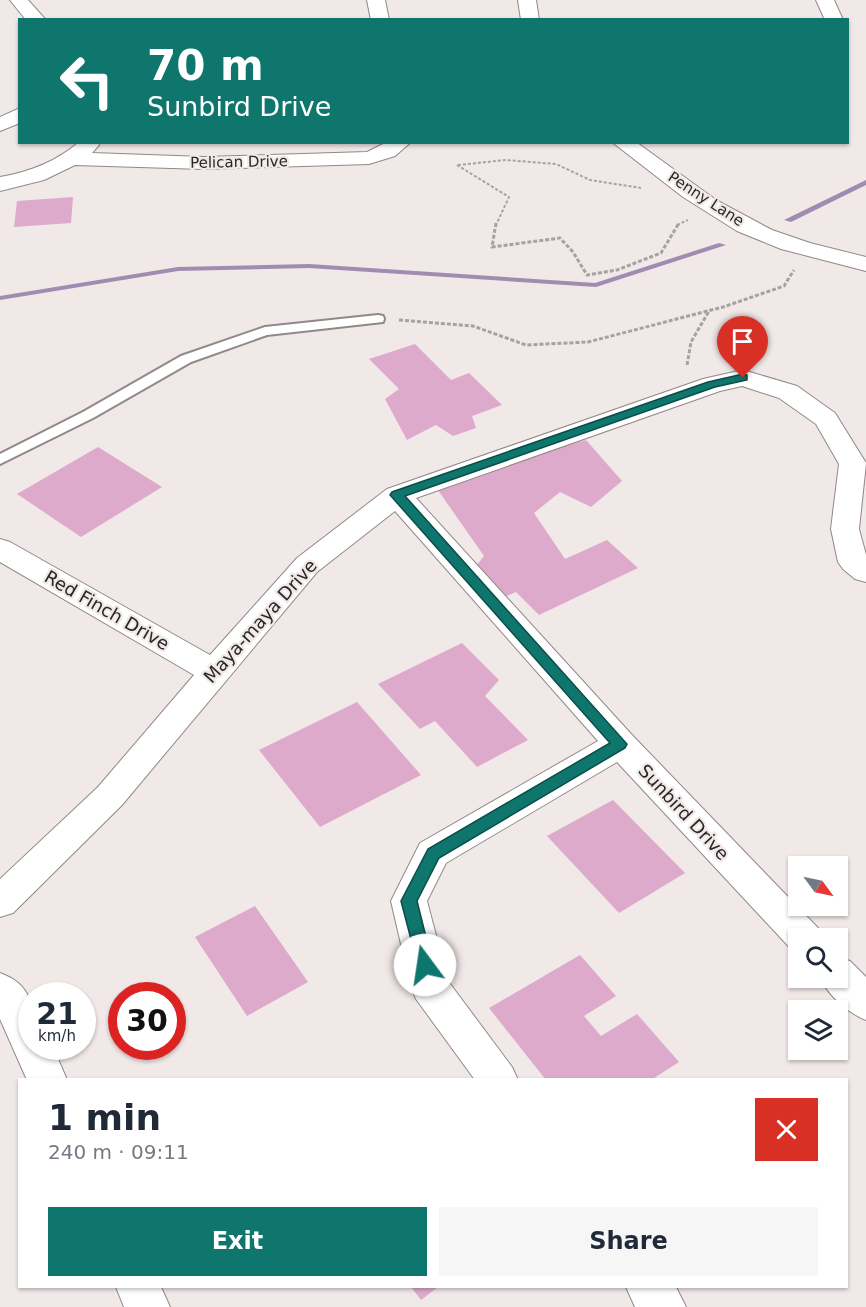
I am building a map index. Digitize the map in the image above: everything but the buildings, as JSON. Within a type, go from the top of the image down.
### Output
[{"type":"street","points":[[19,0],[35,18]]},
{"type":"street","points":[[376,0],[380,18]]},
{"type":"street","points":[[527,0],[530,18]]},
{"type":"street","points":[[825,0],[833,18]]},
{"type":"street","points":[[0,125],[18,115]]},
{"type":"street","points":[[0,184],[48,170],[74,159],[89,144]]},
{"type":"street","name":"Pelican Drive","points":[[74,159],[204,163],[369,158],[388,152],[398,144]]},
{"type":"street","name":"Penny Lane","points":[[624,144],[716,210],[764,234],[806,250],[866,264]]},
{"type":"street","name":"Maya-maya Drive","points":[[0,902],[110,796],[307,565],[396,495],[712,385],[743,378],[788,392],[826,419],[853,464],[846,529],[853,562],[866,572]]},
{"type":"street","name":"Sunbird Drive","points":[[396,495],[620,744],[795,928]]},
{"type":"street","name":"Red Finch Drive","points":[[0,549],[214,672]]},
{"type":"street","points":[[497,1078],[430,987],[409,901],[433,853],[620,744]]},
{"type":"street","points":[[848,985],[866,1004]]},
{"type":"street","points":[[0,990],[18,1013]]},
{"type":"street","points":[[38,1060],[46,1078]]},
{"type":"street","points":[[138,1288],[147,1307]]},
{"type":"street","points":[[649,1288],[663,1307]]},
{"type":"lane","points":[[0,460],[88,415],[186,359],[265,331],[378,319]]},
{"type":"path","points":[[688,189],[654,190],[590,180],[556,164],[506,160],[457,165],[509,197],[496,224],[492,247],[560,238],[573,252],[586,275],[617,270],[661,252],[677,224],[716,210]]},
{"type":"path","points":[[378,319],[473,326],[526,345],[588,342],[709,311],[784,286],[806,250]]},
{"type":"path","points":[[683,395],[690,342],[709,311]]},
{"type":"waterway","points":[[788,220],[866,182]]},
{"type":"waterway","points":[[0,298],[178,269],[309,266],[596,285],[722,245]]},
{"type":"route","points":[[425,965],[409,901],[433,853],[620,744],[396,495],[712,385],[743,378]]}]
